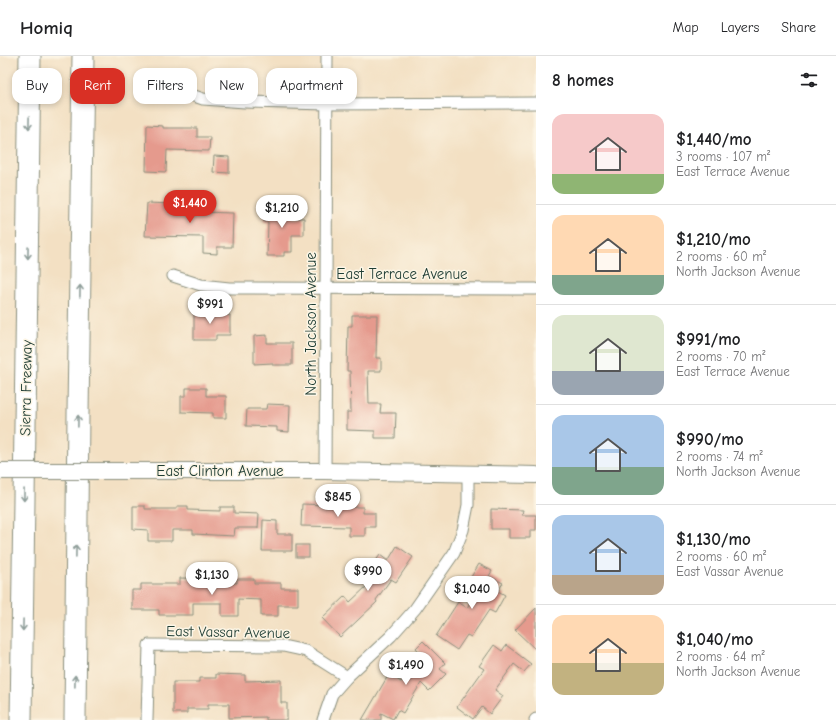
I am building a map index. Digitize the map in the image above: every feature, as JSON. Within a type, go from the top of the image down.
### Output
[{"type":"highway","name":"Sierra Freeway","points":[[21,720],[30,56]]},
{"type":"highway","points":[[75,720],[83,56]]},
{"type":"main road","name":"East Clinton Avenue","points":[[0,471],[325,471],[536,475]]},
{"type":"street","name":"North Jackson Avenue","points":[[327,56],[327,68]]},
{"type":"street","points":[[197,97],[204,99],[266,103]]},
{"type":"street","points":[[357,104],[536,103]]},
{"type":"street","name":"North Jackson Avenue","points":[[325,471],[327,104]]},
{"type":"street","name":"East Terrace Avenue","points":[[173,276],[201,285],[229,288],[536,289]]},
{"type":"street","points":[[323,720],[332,694],[347,676],[391,636],[415,609],[454,553],[463,530],[468,505],[468,474]]},
{"type":"street","name":"East Vassar Avenue","points":[[147,720],[149,646],[283,646],[306,651],[347,676]]},
{"type":"building","points":[[147,125],[163,126],[163,128],[197,128],[197,137],[210,137],[209,151],[167,150],[166,172],[146,171]]},
{"type":"building","points":[[214,156],[229,157],[229,173],[213,172]]},
{"type":"building","points":[[173,199],[198,199],[198,212],[233,213],[232,247],[217,247],[217,254],[203,253],[203,237],[145,236],[147,203],[173,204]]},
{"type":"building","points":[[264,206],[293,207],[293,218],[304,218],[304,235],[292,235],[292,252],[284,252],[284,256],[267,256],[268,222],[264,222]]},
{"type":"building","points":[[194,308],[207,308],[207,315],[230,315],[230,335],[216,335],[216,340],[194,340]]},
{"type":"building","points":[[352,315],[377,315],[376,358],[381,358],[381,371],[368,371],[369,404],[381,404],[380,413],[396,413],[395,438],[375,438],[375,431],[347,430],[347,412],[351,412],[350,371],[347,371],[348,326],[352,326]]},
{"type":"building","points":[[267,335],[267,343],[292,343],[292,365],[272,365],[272,363],[254,364],[254,336]]},
{"type":"building","points":[[186,388],[206,388],[206,396],[226,396],[226,418],[213,418],[213,413],[181,412],[181,396],[186,396]]},
{"type":"building","points":[[267,404],[290,405],[289,432],[277,431],[277,427],[246,426],[247,409],[266,409]]},
{"type":"building","points":[[302,504],[325,505],[325,507],[363,507],[363,513],[375,513],[375,527],[365,527],[365,536],[349,536],[349,527],[301,526]]},
{"type":"building","points":[[133,506],[145,506],[145,509],[177,509],[177,506],[188,506],[188,510],[220,511],[220,507],[234,507],[234,513],[259,514],[258,528],[235,528],[234,536],[193,534],[193,530],[172,530],[172,541],[148,541],[148,530],[133,529]]},
{"type":"building","points":[[491,509],[523,510],[522,515],[536,515],[536,530],[530,530],[530,538],[509,538],[509,529],[491,529]]},
{"type":"building","points":[[263,520],[277,521],[277,534],[292,534],[292,551],[262,551]]},
{"type":"building","points":[[296,545],[309,545],[309,557],[296,557]]},
{"type":"building","points":[[397,546],[413,557],[396,582],[391,579],[376,600],[377,602],[340,637],[322,618],[345,596],[350,602],[367,586],[376,572],[370,569],[380,555],[388,561]]},
{"type":"building","points":[[479,564],[492,571],[489,576],[503,583],[498,591],[505,595],[495,613],[489,610],[471,637],[467,635],[457,650],[436,636],[458,602],[467,608],[481,582],[471,577]]},
{"type":"building","points":[[180,578],[216,579],[216,583],[237,583],[237,579],[254,579],[254,583],[281,583],[281,588],[298,588],[298,605],[278,605],[278,616],[261,616],[261,600],[238,599],[238,616],[222,616],[222,603],[193,603],[193,615],[159,615],[159,610],[132,610],[132,590],[141,590],[141,584],[180,584]]},
{"type":"building","points":[[536,608],[536,650],[515,630]]},
{"type":"building","points":[[423,641],[445,663],[440,669],[446,674],[429,691],[421,683],[403,713],[398,710],[393,719],[381,713],[381,720],[362,720],[389,674],[401,682],[425,658],[416,648]]},
{"type":"building","points":[[494,645],[502,651],[506,645],[531,664],[524,672],[514,664],[495,690],[503,696],[490,714],[482,707],[473,719],[457,707],[484,669],[479,666]]},
{"type":"building","points":[[216,674],[245,675],[245,681],[281,680],[281,703],[287,703],[287,720],[266,720],[266,717],[229,718],[229,704],[208,704],[208,709],[187,709],[187,713],[173,713],[173,682],[199,682],[199,678],[216,678]]}]
